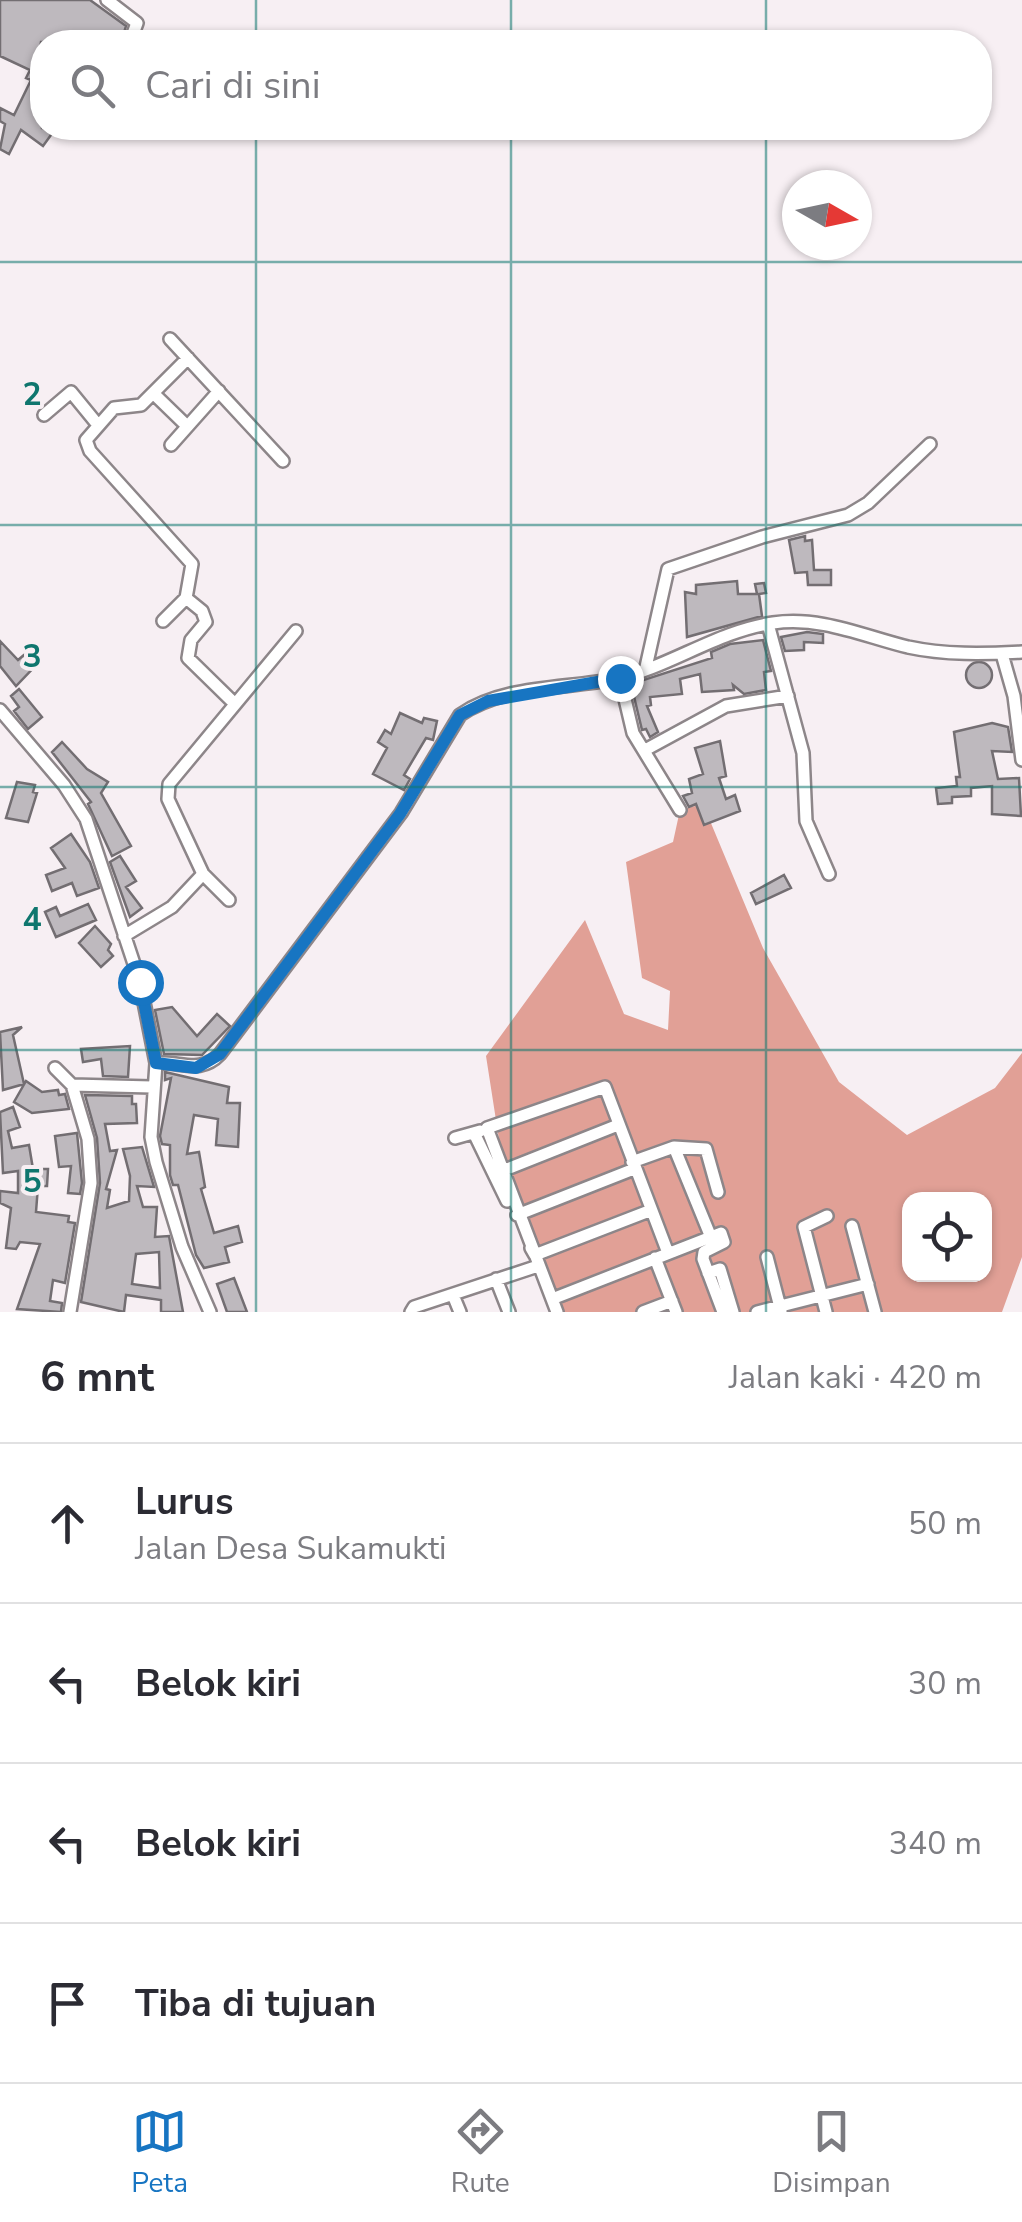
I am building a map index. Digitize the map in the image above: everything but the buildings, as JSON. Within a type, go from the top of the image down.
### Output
[{"type":"street","points":[[107,0],[134,18],[137,30]]},
{"type":"street","points":[[170,339],[283,462]]},
{"type":"street","points":[[163,621],[186,598],[192,564],[90,451],[86,440],[114,408],[141,405],[188,358]]},
{"type":"street","points":[[44,415],[71,392],[98,425]]},
{"type":"street","points":[[170,445],[219,392]]},
{"type":"street","points":[[153,393],[187,426]]},
{"type":"street","points":[[646,666],[668,570],[762,537],[848,515],[868,504],[930,444]]},
{"type":"street","points":[[186,598],[202,611],[206,622],[191,640],[188,658],[236,704]]},
{"type":"street","points":[[768,624],[803,754],[806,821],[829,874]]},
{"type":"street","points":[[156,1063],[196,1068],[220,1054],[400,814],[460,715],[488,701],[620,678],[702,642],[768,624],[844,627],[909,647],[1022,652]]},
{"type":"street","points":[[230,900],[203,874],[167,790],[296,631]]},
{"type":"street","points":[[1002,654],[1014,696],[1022,760]]},
{"type":"street","points":[[620,678],[633,733],[680,810]]},
{"type":"street","points":[[644,750],[726,706],[788,696]]},
{"type":"street","points":[[0,710],[64,785],[86,819],[140,982],[156,1063],[151,1137],[156,1162],[182,1247],[210,1312]]},
{"type":"street","points":[[124,936],[172,907],[203,874]]},
{"type":"street","points":[[56,1068],[72,1085],[88,1139],[90,1183],[70,1312]]},
{"type":"street","points":[[72,1085],[152,1087]]},
{"type":"street","points":[[455,1138],[605,1087],[649,1210],[674,1306],[644,1312]]},
{"type":"street","points":[[499,1172],[618,1125]]},
{"type":"street","points":[[487,1128],[499,1172]]},
{"type":"street","points":[[474,1132],[499,1172],[554,1306],[721,1233],[725,1238],[703,1254],[723,1312]]},
{"type":"street","points":[[674,1146],[710,1235]]},
{"type":"street","points":[[518,1214],[674,1146],[706,1149],[718,1192]]},
{"type":"street","points":[[411,1312],[496,1279],[649,1210]]},
{"type":"street","points":[[826,1312],[804,1227],[828,1216]]},
{"type":"street","points":[[852,1226],[875,1312]]},
{"type":"street","points":[[767,1257],[781,1308]]},
{"type":"street","points":[[708,1273],[720,1269],[733,1312]]},
{"type":"street","points":[[496,1279],[508,1312]]},
{"type":"street","points":[[757,1312],[868,1284]]},
{"type":"street","points":[[453,1295],[460,1312]]},
{"type":"shaded area","points":[[703,804],[763,948],[839,1082],[907,1135],[995,1088],[1022,1053],[1022,1257],[1002,1312],[558,1312],[510,1210],[486,1056],[585,920],[624,1014],[668,1030],[670,991],[642,978],[626,862],[673,842],[680,810]]},
{"type":"route","points":[[140,982],[156,1063],[173,1062],[196,1068],[211,1063],[272,988],[400,814],[460,715],[488,701],[620,678]]}]
